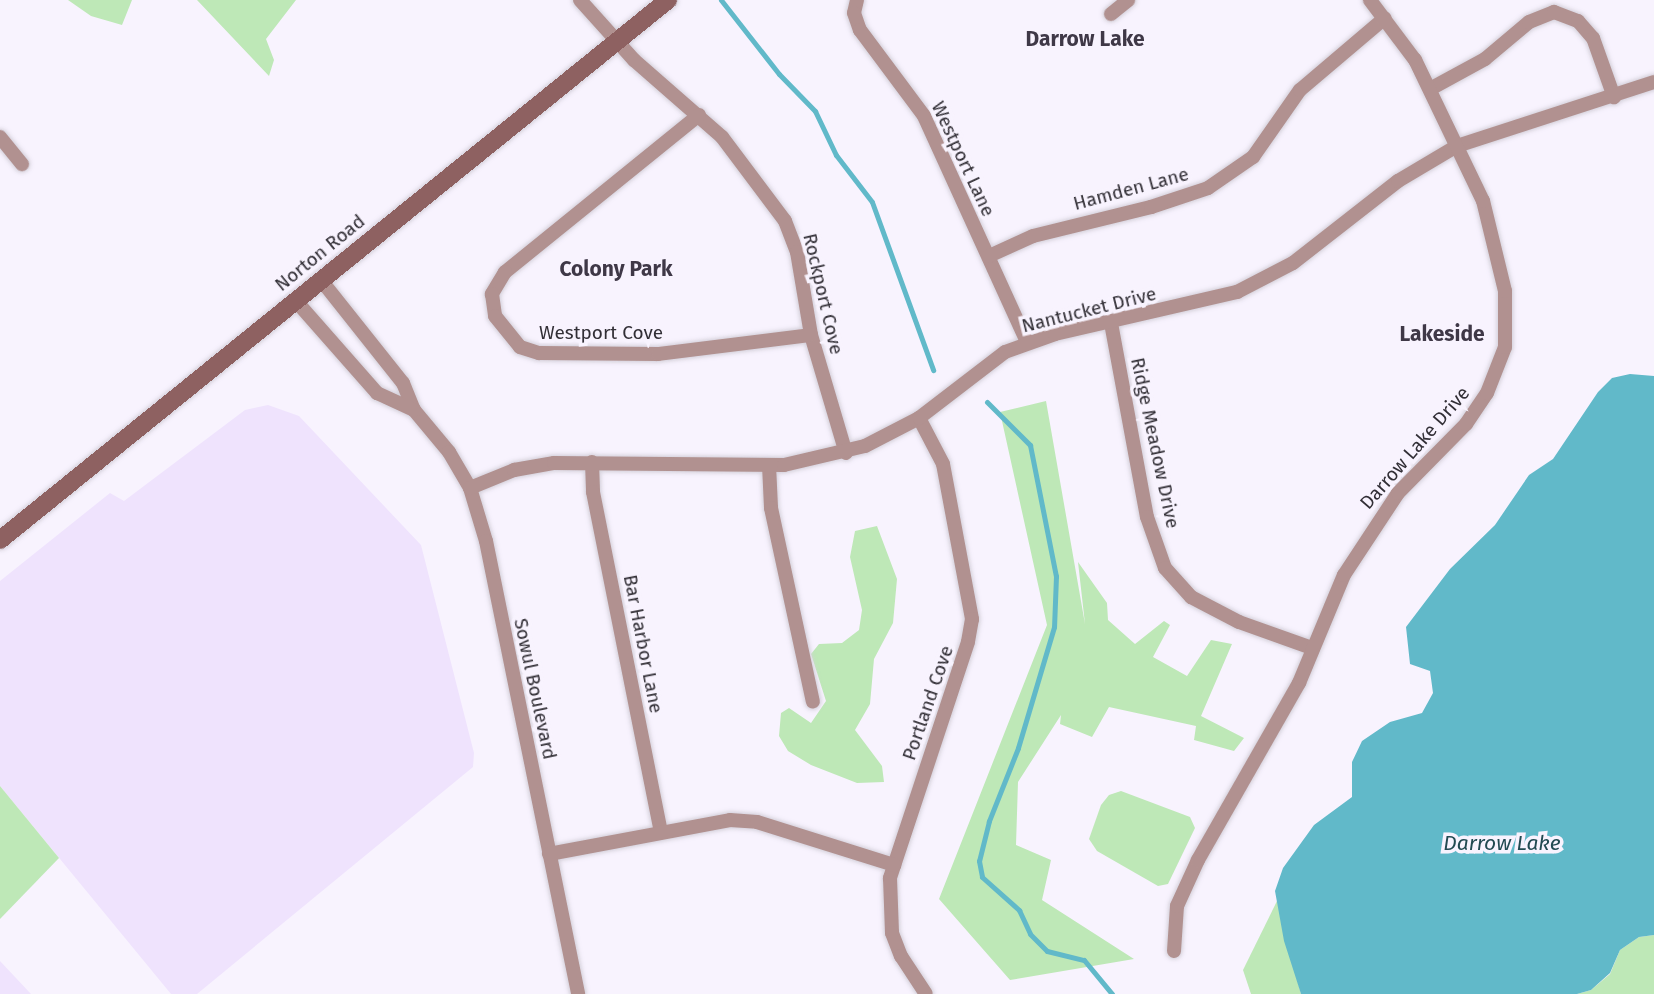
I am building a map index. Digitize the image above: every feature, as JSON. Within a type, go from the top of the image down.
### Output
[{"type":"street","name":"Rockport Cove","points":[[580,0],[615,41],[699,115],[737,156],[785,221],[797,252],[811,335],[846,453]]},
{"type":"street","name":"Norton Road","points":[[0,540],[668,0]]},
{"type":"street","name":"Westport Lane","points":[[857,0],[854,13],[860,30],[924,116],[959,199],[989,256],[1027,342]]},
{"type":"street","points":[[1111,14],[1128,0]]},
{"type":"street","name":"Darrow Lake Drive","points":[[1174,951],[1177,906],[1198,860],[1299,683],[1344,575],[1377,520],[1466,424],[1488,393],[1505,347],[1501,265],[1483,201],[1430,89],[1385,18],[1370,0]]},
{"type":"street","points":[[1430,89],[1485,59],[1529,22],[1554,12],[1578,21],[1593,37],[1614,97]]},
{"type":"street","name":"Hamden Lane","points":[[989,256],[1033,236],[1151,207],[1208,188],[1253,157],[1300,90],[1385,18]]},
{"type":"street","name":"Nantucket Drive","points":[[470,488],[535,466],[592,462],[769,466],[846,453],[919,418],[983,367],[1027,342],[1204,302],[1265,279],[1324,242],[1398,181],[1457,146],[1654,82]]},
{"type":"street","name":"Westport Cove","points":[[699,115],[505,272],[492,294],[495,316],[520,347],[539,353],[657,354],[811,335]]},
{"type":"street","points":[[0,137],[22,164]]},
{"type":"street","name":"Sowul Boulevard","points":[[321,280],[402,383],[414,410],[449,452],[470,488],[486,541],[578,994]]},
{"type":"street","name":"Sowul Boulevard","points":[[296,301],[377,393],[414,410]]},
{"type":"street","name":"Ridge Meadow Drive","points":[[1111,323],[1147,517],[1165,568],[1191,597],[1239,622],[1312,648]]},
{"type":"street","name":"Portland Cove","points":[[919,418],[943,464],[972,619],[968,642],[894,865],[888,903],[892,933],[901,956],[926,994]]},
{"type":"street","name":"Bar Harbor Lane","points":[[592,462],[593,492],[661,832]]},
{"type":"street","points":[[769,466],[771,508],[813,702]]},
{"type":"street","points":[[549,854],[716,821],[757,822],[894,865]]},
{"type":"shaded area","points":[[268,405],[299,416],[421,545],[474,753],[473,767],[197,994],[171,994],[0,786],[0,581],[110,493],[124,501],[245,410]]},
{"type":"shaded area","points":[[0,961],[31,994],[0,994]]},
{"type":"green space","points":[[68,0],[132,0],[122,25],[91,16]]},
{"type":"green space","points":[[197,0],[296,0],[266,39],[274,60],[269,76]]},
{"type":"green space","points":[[1046,401],[1085,624],[1078,562],[1107,603],[1108,620],[1135,644],[1164,621],[1170,625],[1153,657],[1187,676],[1211,640],[1232,644],[1201,716],[1244,738],[1234,751],[1194,740],[1196,726],[1109,707],[1092,737],[1060,724],[1061,715],[1018,782],[1016,845],[1051,860],[1042,900],[1134,959],[1010,980],[939,899],[1047,625],[1000,412]]},
{"type":"green space","points":[[877,526],[897,579],[893,623],[874,659],[870,704],[855,730],[882,766],[884,782],[857,783],[811,765],[788,751],[779,736],[781,713],[789,708],[811,723],[826,701],[811,654],[819,644],[842,643],[859,630],[862,610],[850,557],[855,531]]},
{"type":"green space","points":[[0,786],[59,858],[0,919]]},
{"type":"green space","points":[[1121,791],[1190,817],[1195,828],[1168,884],[1158,886],[1097,851],[1089,839],[1101,805],[1109,795]]},
{"type":"green space","points":[[1277,901],[1301,994],[1251,994],[1243,970]]},
{"type":"green space","points":[[1654,935],[1654,994],[1577,994],[1591,990],[1610,974],[1620,950],[1639,937]]},
{"type":"water","name":"Darrow Lake","points":[[1630,374],[1654,376],[1654,935],[1639,937],[1620,950],[1610,973],[1591,990],[1577,994],[1301,994],[1284,941],[1275,891],[1283,868],[1314,825],[1352,797],[1352,762],[1362,741],[1390,722],[1422,713],[1433,693],[1430,671],[1410,664],[1406,627],[1450,569],[1495,525],[1529,475],[1553,459],[1598,392],[1612,378]]},
{"type":"waterway","points":[[721,0],[779,74],[815,111],[836,155],[872,202],[933,370]]},
{"type":"waterway","points":[[987,402],[1030,445],[1056,576],[1054,627],[1018,748],[989,821],[979,861],[982,877],[1019,910],[1030,934],[1047,951],[1084,960],[1112,994]]},
{"type":"district","name":"Darrow Lake","points":[[1085,39]]},
{"type":"district","name":"Colony Park","points":[[616,269]]},
{"type":"district","name":"Lakeside","points":[[1442,334]]}]
